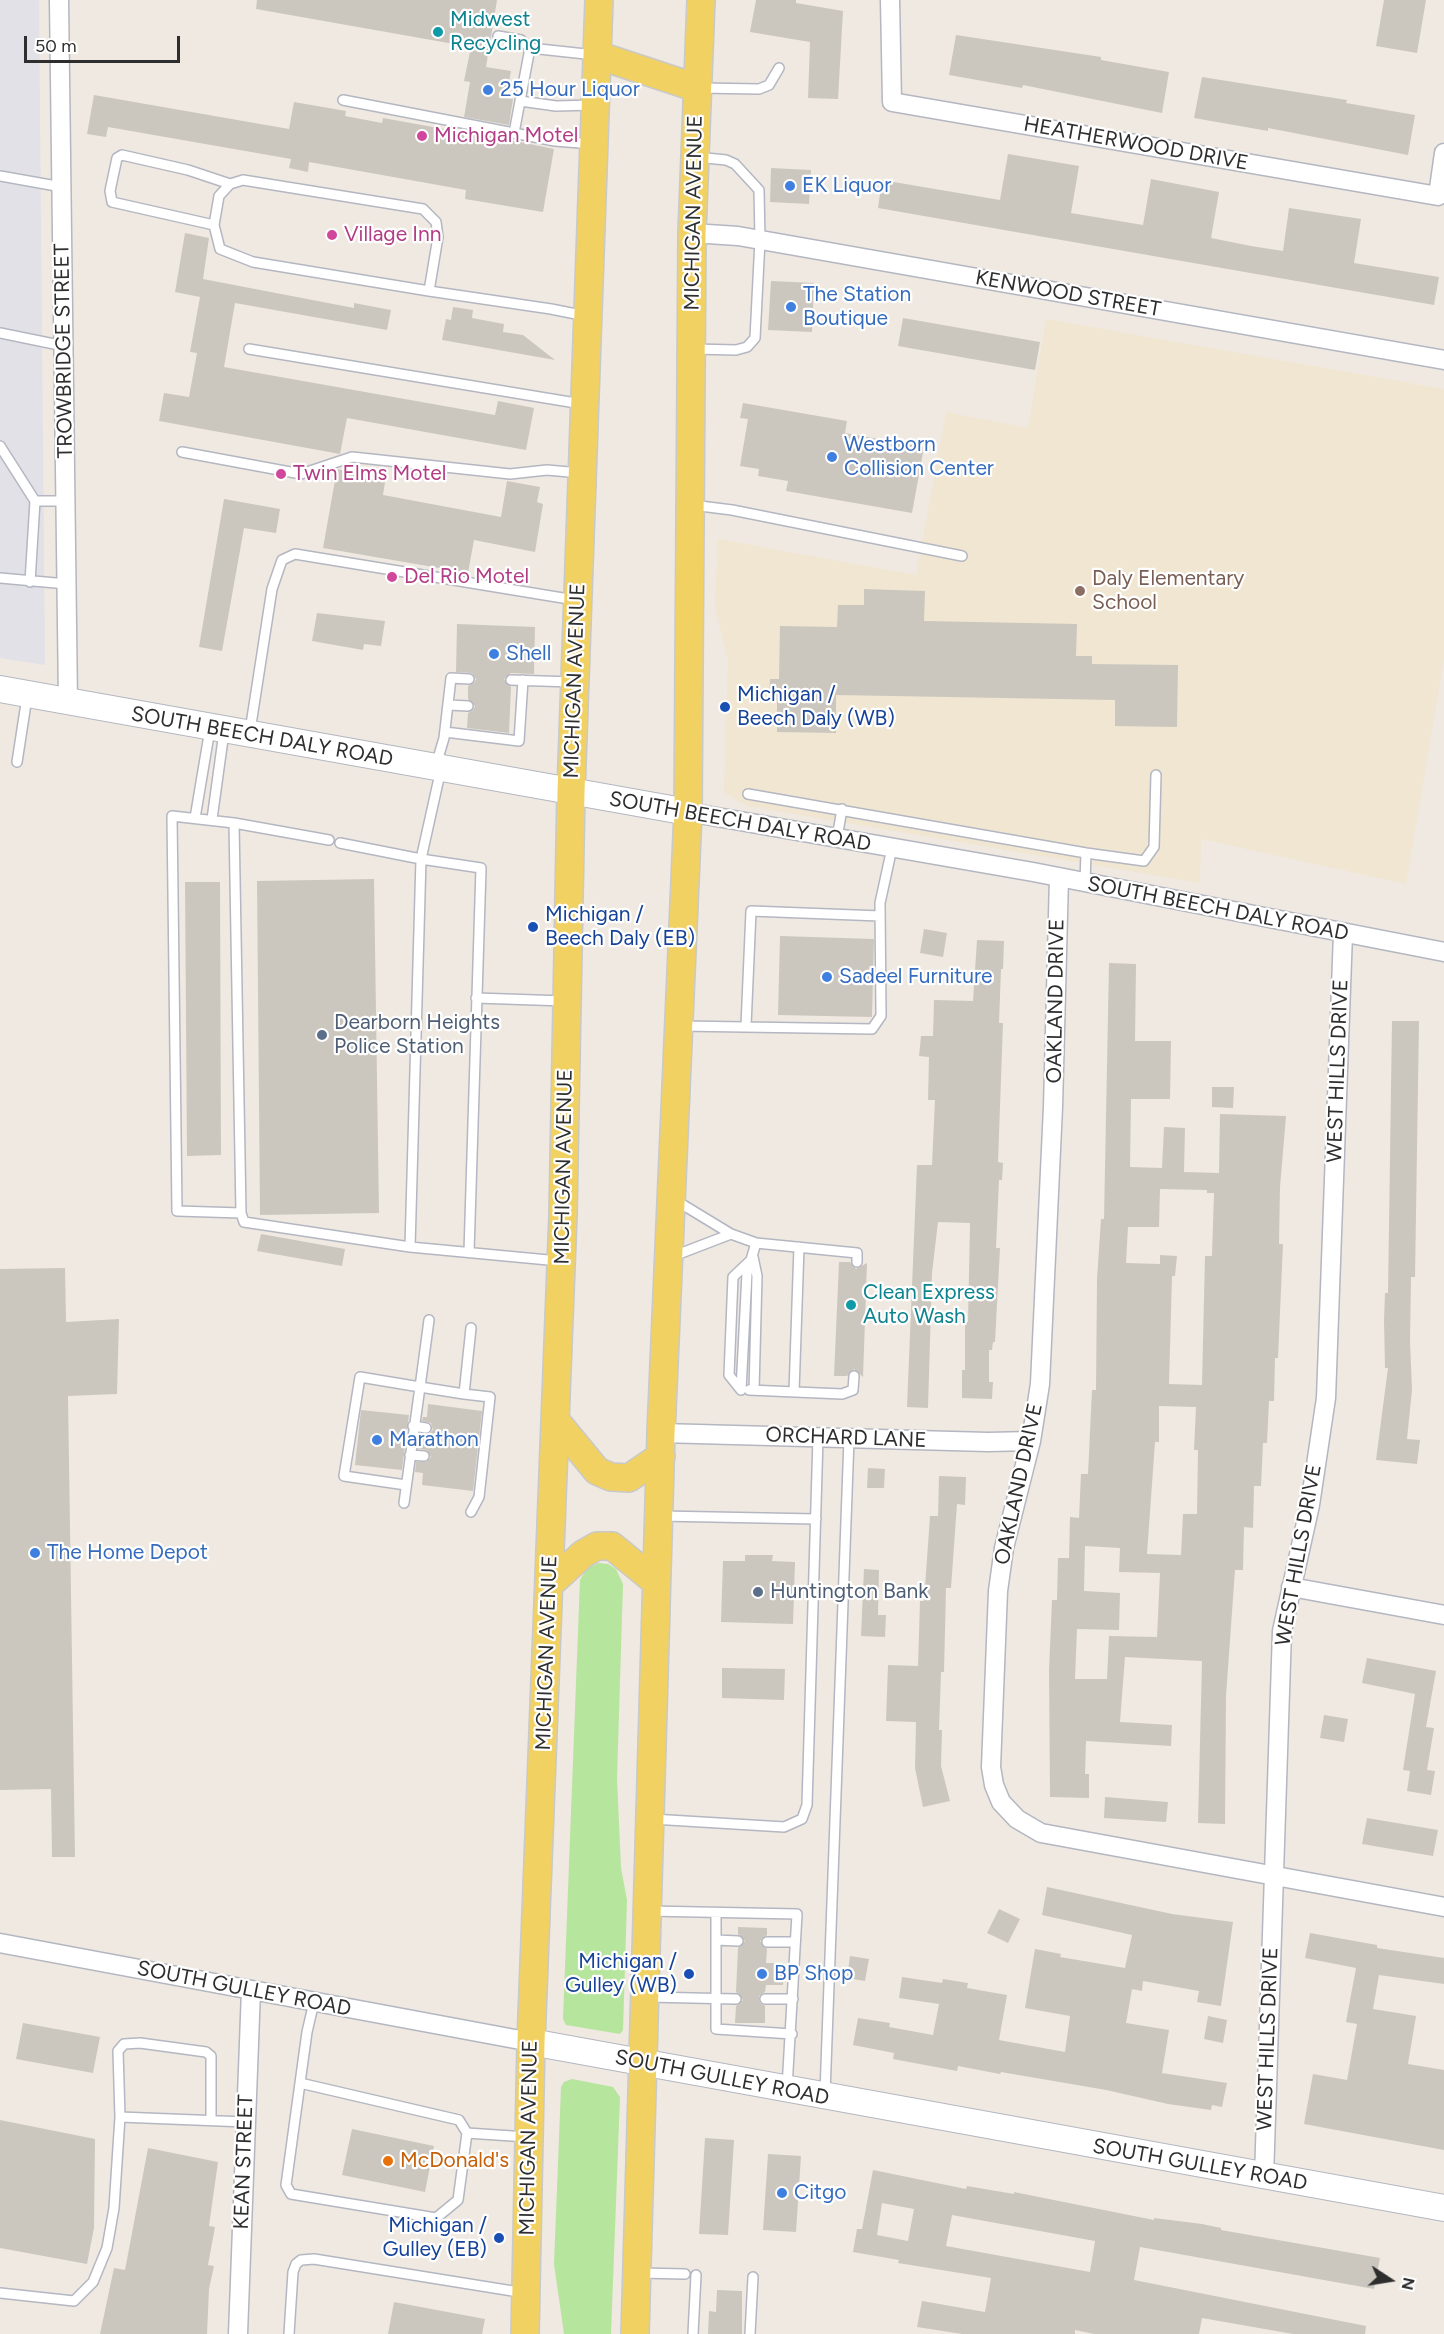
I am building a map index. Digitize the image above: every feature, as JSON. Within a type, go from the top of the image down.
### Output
[{"type":"main road","name":"MICHIGAN AVENUE","points":[[525,2334],[531,2042],[562,1261],[571,792],[599,0]]},
{"type":"main road","name":"MICHIGAN AVENUE","points":[[635,2334],[658,1516],[688,812],[692,233],[701,0]]},
{"type":"main road","points":[[597,55],[697,88]]},
{"type":"main road","points":[[556,1421],[597,1471],[611,1478],[629,1478],[661,1444]]},
{"type":"main road","points":[[550,1584],[583,1554],[597,1546],[612,1546],[656,1582]]},
{"type":"street","name":"TROWBRIDGE STREET","points":[[59,0],[68,702]]},
{"type":"street","name":"HEATHERWOOD DRIVE","points":[[890,0],[892,102],[1438,196],[1444,153]]},
{"type":"street","name":"KENWOOD STREET","points":[[692,233],[760,240],[1444,360]]},
{"type":"street","name":"SOUTH BEECH DALY ROAD","points":[[0,689],[1059,877],[1444,952]]},
{"type":"street","name":"OAKLAND DRIVE","points":[[1059,877],[1046,1293],[1040,1384],[1031,1440],[1004,1548],[998,1591],[991,1767],[994,1785],[1002,1802],[1017,1820],[1041,1833],[1444,1906]]},
{"type":"street","name":"WEST HILLS DRIVE","points":[[1264,2176],[1282,1631],[1310,1505],[1326,1398],[1342,933]]},
{"type":"street","name":"ORCHARD LANE","points":[[661,1444],[818,1438],[1031,1440]]},
{"type":"street","points":[[1291,1587],[1444,1615]]},
{"type":"street","name":"SOUTH GULLEY ROAD","points":[[0,1943],[824,2098],[1444,2208]]},
{"type":"street","name":"KEAN STREET","points":[[238,2334],[251,1990]]},
{"type":"lane","points":[[498,36],[521,40],[530,48],[597,55]]},
{"type":"lane","points":[[514,133],[530,48]]},
{"type":"lane","points":[[697,88],[759,89],[769,85],[779,68]]},
{"type":"lane","points":[[343,100],[555,141],[594,144]]},
{"type":"lane","points":[[520,101],[556,106],[596,105]]},
{"type":"lane","points":[[214,225],[112,202],[110,191],[117,158],[122,155],[188,170],[230,184]]},
{"type":"lane","points":[[691,348],[736,350],[747,347],[754,338],[760,240],[759,190],[735,164],[726,160],[694,157]]},
{"type":"lane","points":[[0,176],[62,187]]},
{"type":"lane","points":[[429,291],[438,237],[435,222],[423,209],[243,180],[230,184],[219,196],[214,225],[220,249],[253,262],[429,291],[588,316]]},
{"type":"lane","points":[[0,333],[64,346]]},
{"type":"lane","points":[[249,350],[585,404]]},
{"type":"lane","points":[[0,446],[34,501],[30,582]]},
{"type":"lane","points":[[182,452],[301,474],[352,457],[510,474],[547,470],[582,473]]},
{"type":"lane","points":[[34,501],[65,501]]},
{"type":"lane","points":[[690,505],[732,510],[962,556]]},
{"type":"lane","points":[[250,734],[272,589],[282,560],[295,554],[578,600]]},
{"type":"lane","points":[[0,578],[67,584]]},
{"type":"lane","points":[[410,1247],[421,859],[445,732],[451,678],[469,679]]},
{"type":"lane","points":[[511,680],[575,682]]},
{"type":"lane","points":[[445,732],[519,741],[523,680]]},
{"type":"lane","points":[[17,762],[27,694]]},
{"type":"lane","points":[[449,705],[468,706]]},
{"type":"lane","points":[[510,705],[521,705]]},
{"type":"lane","points":[[195,818],[218,729]]},
{"type":"lane","points":[[212,819],[218,729]]},
{"type":"lane","points":[[748,794],[1086,854],[1144,861],[1154,847],[1156,775]]},
{"type":"lane","points":[[837,838],[842,809]]},
{"type":"lane","points":[[241,1213],[177,1211],[172,816],[212,819],[329,840]]},
{"type":"lane","points":[[234,823],[241,1213],[244,1222],[410,1247],[562,1261]]},
{"type":"lane","points":[[340,843],[481,868],[470,1252]]},
{"type":"lane","points":[[679,1026],[872,1029],[881,1016],[880,903],[892,849]]},
{"type":"lane","points":[[1085,882],[1086,854]]},
{"type":"lane","points":[[746,1026],[751,911],[880,916]]},
{"type":"lane","points":[[476,998],[567,1001]]},
{"type":"lane","points":[[671,1197],[731,1234],[756,1243],[857,1252],[857,1262]]},
{"type":"lane","points":[[668,1258],[689,1248],[731,1234]]},
{"type":"lane","points":[[756,1243],[747,1273],[741,1390],[842,1394],[853,1390],[854,1376]]},
{"type":"lane","points":[[794,1392],[799,1247]]},
{"type":"lane","points":[[753,1257],[757,1276],[754,1390]]},
{"type":"lane","points":[[404,1503],[429,1320]]},
{"type":"lane","points":[[464,1394],[471,1328]]},
{"type":"lane","points":[[406,1485],[345,1476],[360,1377],[490,1397],[484,1433],[479,1497],[471,1512]]},
{"type":"lane","points":[[413,1426],[426,1428]]},
{"type":"lane","points":[[649,1818],[784,1827],[802,1819],[807,1805],[818,1438]]},
{"type":"lane","points":[[824,2098],[827,2071],[833,1833],[849,1439]]},
{"type":"lane","points":[[410,1455],[424,1456]]},
{"type":"lane","points":[[658,1516],[816,1519]]},
{"type":"lane","points":[[646,1911],[797,1914],[787,2091]]},
{"type":"lane","points":[[716,1913],[717,2029],[792,2034]]},
{"type":"lane","points":[[716,1940],[738,1941]]},
{"type":"lane","points":[[767,1942],[795,1942]]},
{"type":"lane","points":[[643,1997],[736,1998]]},
{"type":"lane","points":[[765,1999],[793,1999]]},
{"type":"lane","points":[[300,2083],[459,2120],[467,2133],[458,2200],[436,2218],[291,2194],[286,2185],[300,2083],[314,2002]]},
{"type":"lane","points":[[0,2294],[74,2301],[93,2282],[107,2248],[114,2208],[120,2117],[118,2051],[124,2043],[206,2052],[211,2056],[211,2120]]},
{"type":"lane","points":[[120,2117],[246,2122]]},
{"type":"lane","points":[[467,2133],[529,2137]]},
{"type":"lane","points":[[289,2334],[293,2272],[296,2264],[301,2260],[314,2259],[526,2293]]},
{"type":"lane","points":[[636,2273],[690,2274],[693,2334]]},
{"type":"lane","points":[[750,2334],[753,2277]]},
{"type":"shaded area","points":[[0,0],[39,0],[45,665],[0,658]]},
{"type":"shaded area","name":"Daly Elementary School","points":[[1046,319],[1444,389],[1444,659],[1406,884],[1201,839],[1200,883],[747,806],[724,792],[728,660],[715,607],[718,539],[916,575],[946,412],[1028,428]]},
{"type":"green space","points":[[598,1563],[608,1564],[616,1569],[623,1584],[617,1779],[621,1868],[627,1900],[623,2030],[620,2034],[566,2025],[563,2019],[580,1580],[587,1568]]},
{"type":"green space","points":[[572,2079],[613,2087],[620,2097],[611,2334],[564,2334],[554,2264],[561,2087],[564,2082]]},
{"type":"building","name":"Midwest Recycling","points":[[257,0],[497,0],[486,67],[511,71],[506,98],[513,99],[509,125],[464,117],[470,82],[464,81],[471,47],[256,9]]},
{"type":"building","points":[[756,0],[796,0],[796,3],[843,11],[838,99],[808,98],[810,42],[750,32]]},
{"type":"building","points":[[1384,0],[1426,0],[1417,53],[1376,46]]},
{"type":"building","points":[[956,35],[1101,57],[1101,60],[1169,72],[1162,113],[1023,85],[1022,88],[949,75]]},
{"type":"building","points":[[1202,77],[1347,100],[1346,103],[1415,115],[1408,155],[1268,128],[1268,131],[1194,118]]},
{"type":"building","points":[[94,95],[289,129],[294,102],[346,111],[345,116],[382,123],[383,118],[461,132],[462,130],[554,149],[543,212],[465,199],[466,190],[309,162],[308,172],[289,168],[291,159],[108,127],[106,137],[87,134]]},
{"type":"building","points":[[1008,154],[1079,166],[1071,213],[1143,225],[1151,179],[1219,192],[1211,238],[1251,246],[1283,251],[1289,208],[1361,219],[1354,263],[1439,277],[1434,305],[878,208],[882,180],[1000,200]]},
{"type":"building","name":"EK Liquor","points":[[771,168],[811,170],[809,204],[770,202]]},
{"type":"building","points":[[185,233],[209,238],[203,279],[354,308],[354,303],[391,310],[387,330],[235,303],[224,367],[495,415],[498,401],[534,408],[526,450],[347,418],[340,454],[159,421],[164,393],[189,397],[197,353],[190,352],[200,297],[175,292]]},
{"type":"building","name":"The Station Boutique","points":[[771,281],[814,283],[812,332],[768,330]]},
{"type":"building","points":[[453,307],[473,310],[472,318],[504,324],[503,332],[523,335],[555,360],[442,340],[446,319],[451,320]]},
{"type":"building","points":[[903,318],[1040,342],[1035,370],[898,346]]},
{"type":"building","name":"Westborn Collision Center","points":[[743,403],[847,421],[845,433],[924,447],[912,513],[786,491],[788,481],[758,476],[759,469],[740,466],[748,419],[740,418]]},
{"type":"building","points":[[337,469],[357,473],[357,477],[385,482],[383,495],[501,517],[507,481],[540,487],[537,502],[543,504],[535,552],[474,540],[468,573],[323,548]]},
{"type":"building","points":[[224,499],[280,509],[276,533],[244,528],[222,651],[199,647]]},
{"type":"building","points":[[864,589],[925,591],[924,621],[1077,624],[1076,656],[1092,656],[1092,664],[1178,665],[1177,727],[1115,726],[1115,700],[836,695],[836,733],[777,732],[777,701],[769,701],[770,679],[779,679],[780,626],[837,627],[838,605],[864,605]]},
{"type":"building","points":[[317,613],[385,621],[381,646],[364,644],[363,650],[312,641]]},
{"type":"building","points":[[457,624],[535,627],[534,674],[511,673],[504,679],[511,687],[509,733],[467,728],[468,713],[475,706],[468,699],[468,686],[476,679],[472,673],[456,672]]},
{"type":"building","points":[[374,879],[379,1213],[260,1215],[257,881]]},
{"type":"building","points":[[185,882],[220,882],[221,1155],[187,1156]]},
{"type":"building","points":[[924,929],[947,933],[943,957],[920,953]]},
{"type":"building","name":"Sadeel Furniture","points":[[780,936],[874,939],[872,1017],[778,1015]]},
{"type":"building","points":[[977,940],[1004,941],[999,1023],[1003,1023],[998,1162],[1003,1163],[1002,1180],[999,1180],[996,1248],[1000,1248],[995,1342],[993,1342],[992,1350],[989,1350],[989,1382],[993,1382],[992,1399],[962,1398],[962,1370],[965,1370],[965,1322],[968,1322],[970,1223],[938,1222],[932,1273],[928,1408],[907,1407],[917,1165],[932,1165],[935,1100],[928,1100],[929,1057],[919,1056],[921,1036],[933,1036],[934,1000],[973,1001]]},
{"type":"building","points":[[1109,963],[1136,964],[1135,1041],[1171,1041],[1170,1099],[1131,1099],[1130,1167],[1162,1168],[1164,1127],[1185,1128],[1184,1172],[1219,1173],[1220,1114],[1286,1116],[1280,1187],[1279,1244],[1283,1244],[1278,1358],[1275,1358],[1274,1401],[1269,1401],[1267,1443],[1263,1443],[1261,1486],[1254,1486],[1253,1528],[1244,1527],[1243,1570],[1235,1570],[1226,1696],[1225,1824],[1198,1823],[1202,1661],[1125,1657],[1120,1722],[1172,1725],[1171,1746],[1086,1741],[1085,1774],[1089,1774],[1089,1798],[1050,1797],[1049,1671],[1052,1600],[1057,1600],[1058,1558],[1069,1558],[1070,1517],[1079,1518],[1081,1474],[1088,1474],[1092,1390],[1096,1390],[1097,1279],[1101,1219],[1104,1219]],"holes":[[[1160,1189],[1207,1190],[1207,1193],[1214,1193],[1212,1256],[1205,1256],[1202,1385],[1169,1384],[1172,1276],[1175,1276],[1177,1256],[1160,1255],[1160,1264],[1126,1263],[1128,1227],[1159,1227]],[[1159,1406],[1196,1407],[1194,1450],[1198,1450],[1197,1514],[1183,1514],[1181,1555],[1147,1554],[1155,1442],[1159,1442]],[[1085,1546],[1120,1548],[1119,1572],[1160,1573],[1157,1637],[1109,1636],[1107,1679],[1075,1679],[1077,1629],[1119,1630],[1120,1593],[1084,1591]]]},
{"type":"building","points":[[1392,1021],[1419,1021],[1415,1277],[1411,1277],[1412,1390],[1407,1439],[1420,1440],[1417,1464],[1376,1460],[1388,1368],[1385,1368],[1384,1321],[1385,1293],[1388,1293]]},
{"type":"building","points":[[1212,1087],[1234,1087],[1233,1108],[1212,1107]]},
{"type":"building","points":[[261,1234],[345,1249],[342,1266],[257,1251]]},
{"type":"building","name":"Clean Express Auto Wash","points":[[839,1262],[850,1262],[856,1269],[867,1263],[863,1377],[854,1369],[847,1376],[834,1376]]},
{"type":"building","name":"The Home Depot","points":[[65,1268],[66,1322],[119,1319],[117,1394],[68,1396],[75,1857],[52,1857],[51,1789],[0,1790],[0,1269]]},
{"type":"building","points":[[428,1404],[482,1411],[473,1491],[422,1485],[423,1473],[415,1472],[416,1462],[426,1462],[431,1457],[427,1450],[418,1449],[420,1434],[428,1434],[433,1430],[431,1423],[422,1421],[423,1417],[427,1417]]},
{"type":"building","name":"Marathon","points":[[361,1410],[409,1415],[402,1470],[355,1465]]},
{"type":"building","points":[[868,1468],[885,1469],[884,1488],[867,1488]]},
{"type":"building","points":[[939,1476],[966,1477],[965,1505],[957,1504],[951,1588],[946,1588],[944,1672],[941,1672],[939,1730],[942,1730],[941,1766],[950,1801],[923,1807],[915,1768],[916,1722],[886,1721],[888,1665],[918,1666],[920,1601],[924,1601],[930,1516],[938,1516]]},
{"type":"building","name":"Huntington Bank","points":[[745,1555],[773,1555],[772,1561],[795,1562],[793,1624],[721,1622],[723,1561],[745,1561]]},
{"type":"building","points":[[864,1569],[879,1570],[878,1615],[886,1615],[885,1637],[861,1636]]},
{"type":"building","points":[[1367,1658],[1436,1671],[1426,1727],[1434,1728],[1427,1770],[1435,1771],[1431,1795],[1407,1791],[1410,1771],[1403,1770],[1415,1694],[1362,1683]]},
{"type":"building","points":[[722,1668],[785,1669],[784,1700],[722,1698]]},
{"type":"building","points":[[1324,1715],[1348,1719],[1344,1742],[1320,1738]]},
{"type":"building","points":[[1105,1797],[1168,1802],[1166,1822],[1104,1818]]},
{"type":"building","points":[[1367,1818],[1438,1830],[1433,1856],[1362,1844]]},
{"type":"building","points":[[1047,1887],[1172,1914],[1233,1922],[1221,2006],[1197,2002],[1199,1991],[1143,1981],[1142,1991],[1132,1989],[1126,2023],[1169,2030],[1162,2073],[1227,2083],[1222,2107],[1212,2105],[1211,2110],[1168,2104],[1106,2090],[958,2066],[957,2071],[893,2059],[894,2053],[853,2045],[858,2018],[890,2023],[889,2027],[933,2035],[939,2004],[899,1998],[902,1977],[942,1983],[943,1979],[968,1983],[967,1988],[1007,1995],[999,2040],[1065,2052],[1070,2016],[1025,2008],[1035,1949],[1061,1954],[1060,1957],[1125,1968],[1132,1935],[1042,1915]]},
{"type":"building","points":[[999,1909],[1020,1919],[1008,1943],[987,1933]]},
{"type":"building","points":[[738,1927],[767,1928],[767,1935],[760,1941],[767,1949],[766,1963],[784,1963],[783,1985],[766,1985],[765,1992],[759,1996],[760,2003],[765,2006],[765,2023],[735,2023],[736,2006],[743,2000],[736,1992],[738,1948],[745,1941],[738,1934]]},
{"type":"building","points":[[1310,1933],[1377,1945],[1377,1948],[1444,1958],[1444,1984],[1379,1975],[1373,2009],[1416,2016],[1408,2064],[1444,2070],[1444,2150],[1304,2124],[1313,2074],[1347,2080],[1357,2024],[1346,2022],[1356,1968],[1305,1958]]},
{"type":"building","points":[[850,1956],[869,1959],[865,1981],[847,1978]]},
{"type":"building","points":[[1208,2016],[1227,2020],[1223,2043],[1204,2039]]},
{"type":"building","points":[[23,2023],[100,2037],[93,2073],[16,2059]]},
{"type":"building","points":[[0,2120],[95,2139],[94,2228],[87,2264],[0,2248]]},
{"type":"building","name":"McDonald's","points":[[352,2129],[434,2146],[425,2192],[342,2175]]},
{"type":"building","points":[[705,2138],[734,2140],[728,2235],[699,2234]]},
{"type":"building","points":[[148,2148],[218,2162],[209,2226],[215,2227],[208,2265],[214,2266],[209,2289],[207,2334],[100,2334],[114,2268],[125,2270]]},
{"type":"building","name":"Citgo","points":[[768,2154],[801,2156],[796,2232],[763,2230]]},
{"type":"building","points":[[873,2170],[966,2189],[967,2186],[1014,2194],[1014,2192],[1154,2220],[1154,2218],[1202,2224],[1221,2228],[1221,2230],[1380,2258],[1374,2289],[1140,2247],[1134,2280],[1366,2326],[1365,2334],[1293,2334],[1202,2318],[1199,2334],[1094,2334],[1075,2330],[1075,2334],[962,2334],[917,2327],[922,2301],[985,2312],[991,2278],[898,2263],[899,2260],[853,2252],[857,2229],[862,2229]],"holes":[[[882,2203],[914,2209],[908,2241],[877,2235]],[[952,2215],[1095,2241],[1090,2272],[946,2246]]]},
{"type":"building","points":[[717,2290],[742,2291],[742,2334],[708,2334],[709,2311],[716,2312]]},
{"type":"building","points":[[394,2302],[485,2319],[482,2334],[388,2334]]},
{"type":"place","name":"Midwest Recycling","points":[[438,32]]},
{"type":"place","name":"25 Hour Liquor","points":[[488,90]]},
{"type":"place","name":"Michigan Motel","points":[[422,136]]},
{"type":"place","name":"EK Liquor","points":[[790,186]]},
{"type":"place","name":"Village Inn","points":[[332,235]]},
{"type":"place","name":"The Station Boutique","points":[[791,307]]},
{"type":"place","name":"Westborn Collision Center","points":[[832,457]]},
{"type":"place","name":"Twin Elms Motel","points":[[281,474]]},
{"type":"place","name":"Del Rio Motel","points":[[392,577]]},
{"type":"place","name":"Daly Elementary School","points":[[1080,591]]},
{"type":"place","name":"Shell","points":[[494,654]]},
{"type":"place","name":"Michigan / Beech Daly (WB)","points":[[725,707]]},
{"type":"place","name":"Michigan / Beech Daly (EB)","points":[[533,927]]},
{"type":"place","name":"Sadeel Furniture","points":[[827,977]]},
{"type":"place","name":"Dearborn Heights Police Station","points":[[322,1035]]},
{"type":"place","name":"Clean Express Auto Wash","points":[[851,1305]]},
{"type":"place","name":"Marathon","points":[[377,1440]]},
{"type":"place","name":"The Home Depot","points":[[35,1553]]},
{"type":"place","name":"Huntington Bank","points":[[758,1592]]},
{"type":"place","name":"Michigan / Gulley (WB)","points":[[689,1974]]},
{"type":"place","name":"BP Shop","points":[[762,1974]]},
{"type":"place","name":"McDonald's","points":[[388,2161]]},
{"type":"place","name":"Citgo","points":[[782,2193]]},
{"type":"place","name":"Michigan / Gulley (EB)","points":[[499,2238]]}]
